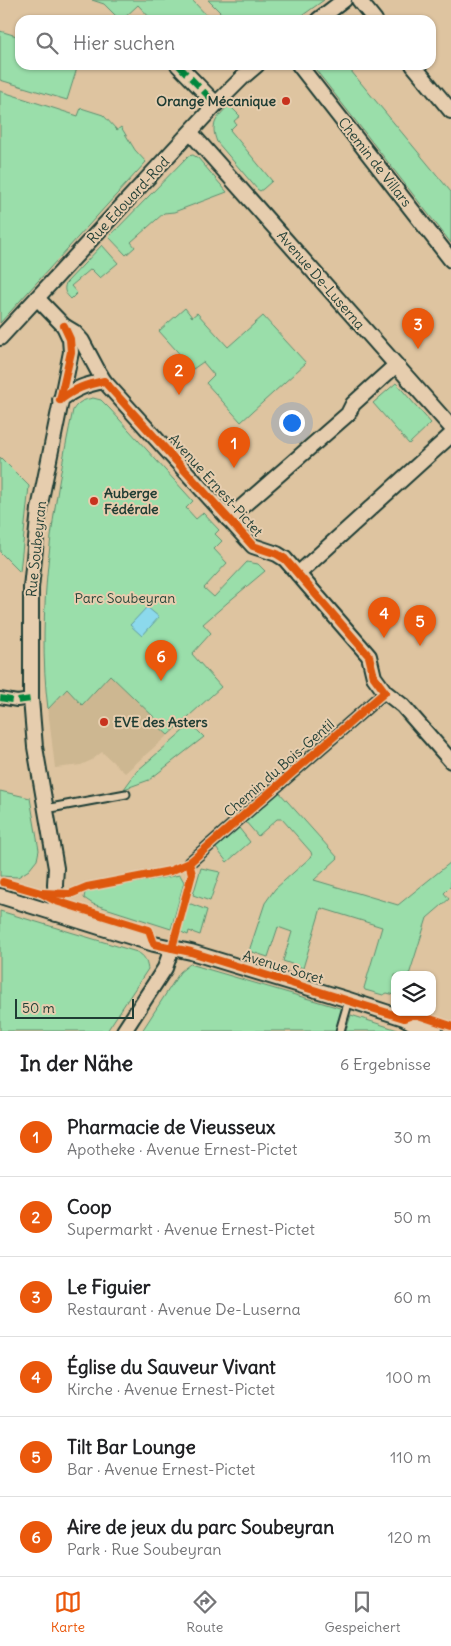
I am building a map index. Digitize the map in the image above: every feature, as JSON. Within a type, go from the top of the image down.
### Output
[{"type":"street","points":[[324,15],[344,0]]},
{"type":"street","points":[[359,0],[371,15]]},
{"type":"street","points":[[183,70],[216,104]]},
{"type":"street","name":"Rue Edouard-Rod","points":[[0,338],[216,104],[251,70]]},
{"type":"street","name":"Chemin de Villars","points":[[303,70],[451,260]]},
{"type":"street","points":[[417,70],[451,111]]},
{"type":"street","name":"Avenue De-Luserna","points":[[191,133],[451,427]]},
{"type":"street","name":"Avenue Ernest-Pictet","points":[[37,298],[64,326],[74,332],[82,341],[104,381],[253,546],[277,554],[285,559],[369,656],[374,677],[385,692],[403,706],[451,761]]},
{"type":"street","name":"Rue Soubeyran","points":[[56,914],[56,868],[35,747],[31,699],[30,588],[39,509],[71,352],[70,339],[64,326]]},
{"type":"street","name":"Avenue Ernest-Pictet","points":[[228,519],[348,414],[353,404],[396,365]]},
{"type":"street","points":[[60,400],[82,385],[104,381]]},
{"type":"street","points":[[298,574],[451,436]]},
{"type":"street","name":"Chemin du Bois-Gentil","points":[[189,863],[385,692]]},
{"type":"street","points":[[0,698],[18,701],[31,699]]},
{"type":"street","name":"Avenue Soret","points":[[0,896],[349,1000],[404,1018],[435,1031]]},
{"type":"street","points":[[124,1031],[165,968],[172,948]]},
{"type":"lane","points":[[45,808],[126,794]]},
{"type":"lane","points":[[340,1031],[349,1000]]},
{"type":"shaded area","name":"EVE des Asters","points":[[110,675],[159,721],[156,724],[168,735],[125,773],[102,752],[92,760],[81,765],[55,768],[48,709],[67,689],[82,705]]},
{"type":"green space","points":[[92,0],[192,0],[206,15],[147,15],[138,5],[127,15],[115,15],[104,4]]},
{"type":"green space","points":[[208,0],[324,0],[303,15],[223,15]]},
{"type":"green space","points":[[0,31],[15,36],[15,70],[76,70],[67,100],[0,80]]},
{"type":"green space","points":[[316,70],[350,70],[451,192],[451,243]]},
{"type":"green space","points":[[0,91],[78,116],[81,108],[103,115],[117,130],[121,127],[135,150],[146,162],[0,323]]},
{"type":"green space","points":[[228,106],[240,116],[234,121],[236,124],[230,130],[272,181],[260,191],[217,142],[214,131],[215,122]]},
{"type":"green space","points":[[193,155],[198,158],[227,192],[174,212],[164,213],[131,242],[135,247],[126,255],[109,237],[188,156]]},
{"type":"green space","points":[[102,245],[118,263],[100,278],[91,269],[71,286],[77,293],[71,299],[66,292],[66,283]]},
{"type":"green space","points":[[185,308],[192,317],[197,313],[228,347],[263,316],[306,363],[241,422],[206,383],[214,375],[203,362],[193,369],[159,331]]},
{"type":"green space","points":[[396,383],[431,423],[409,444],[373,403]]},
{"type":"green space","name":"Parc Soubeyran","points":[[93,398],[101,400],[110,409],[193,501],[186,508],[196,519],[203,513],[219,530],[215,534],[222,541],[214,549],[227,563],[204,588],[214,597],[247,562],[258,564],[265,571],[203,624],[211,633],[192,654],[221,687],[168,735],[156,724],[158,721],[110,675],[82,705],[67,689],[48,709],[44,635],[45,597],[53,521],[73,410],[81,402]]},
{"type":"green space","points":[[0,457],[29,486],[20,572],[0,552]]},
{"type":"green space","points":[[191,724],[204,737],[149,780],[124,789],[137,771]]},
{"type":"green space","points":[[0,791],[30,798],[39,850],[37,860],[29,870],[18,877],[0,876]]},
{"type":"green space","points":[[279,792],[338,858],[314,880],[398,905],[451,862],[451,886],[444,893],[449,899],[427,918],[410,971],[391,971],[391,994],[383,995],[365,990],[364,988],[382,927],[321,908],[303,968],[283,961],[292,932],[278,927],[268,957],[249,951],[265,903],[275,889],[312,856],[311,852],[282,819],[277,819],[258,836],[245,819]]},
{"type":"green space","points":[[236,828],[239,828],[250,842],[227,862],[216,848],[216,845]]},
{"type":"green space","points":[[201,868],[220,872],[210,901],[193,895]]},
{"type":"green space","points":[[180,875],[184,882],[171,929],[93,904],[84,898],[85,893],[92,890]]},
{"type":"green space","points":[[191,904],[207,910],[200,935],[189,931],[188,935],[179,931],[188,905]]},
{"type":"green space","points":[[0,911],[137,952],[143,957],[148,969],[107,1031],[0,1031]]},
{"type":"green space","points":[[190,964],[343,1009],[336,1031],[142,1031],[180,972]]},
{"type":"green space","points":[[351,1015],[401,1031],[346,1031]]},
{"type":"water","points":[[147,607],[159,617],[142,636],[130,625]]},
{"type":"marked path","points":[[183,70],[216,104]]},
{"type":"marked path","points":[[0,698],[17,701],[31,699]]},
{"type":"cycle path","points":[[60,400],[71,352],[70,339],[64,326]]},
{"type":"cycle path","points":[[41,893],[70,894],[87,887],[170,871],[189,863],[385,692],[374,677],[369,656],[285,559],[277,554],[253,546],[104,381],[81,388],[60,400]]},
{"type":"cycle path","points":[[172,948],[192,874],[189,863]]},
{"type":"cycle path","points":[[3,882],[149,930],[154,944],[191,952],[404,1018],[415,1014],[451,1026]]},
{"type":"place","name":"Orange Mécanique","points":[[286,101]]},
{"type":"place","name":"Le Figuier","points":[[418,349]]},
{"type":"place","name":"Coop","points":[[179,395]]},
{"type":"place","name":"Pharmacie de Vieusseux","points":[[234,468]]},
{"type":"place","name":"Auberge Fédérale","points":[[94,501]]},
{"type":"place","name":"Église du Sauveur Vivant","points":[[384,638]]},
{"type":"place","name":"Tilt Bar Lounge","points":[[420,646]]},
{"type":"place","name":"Aire de jeux du parc Soubeyran","points":[[161,681]]},
{"type":"place","name":"EVE des Asters","points":[[104,722]]}]
